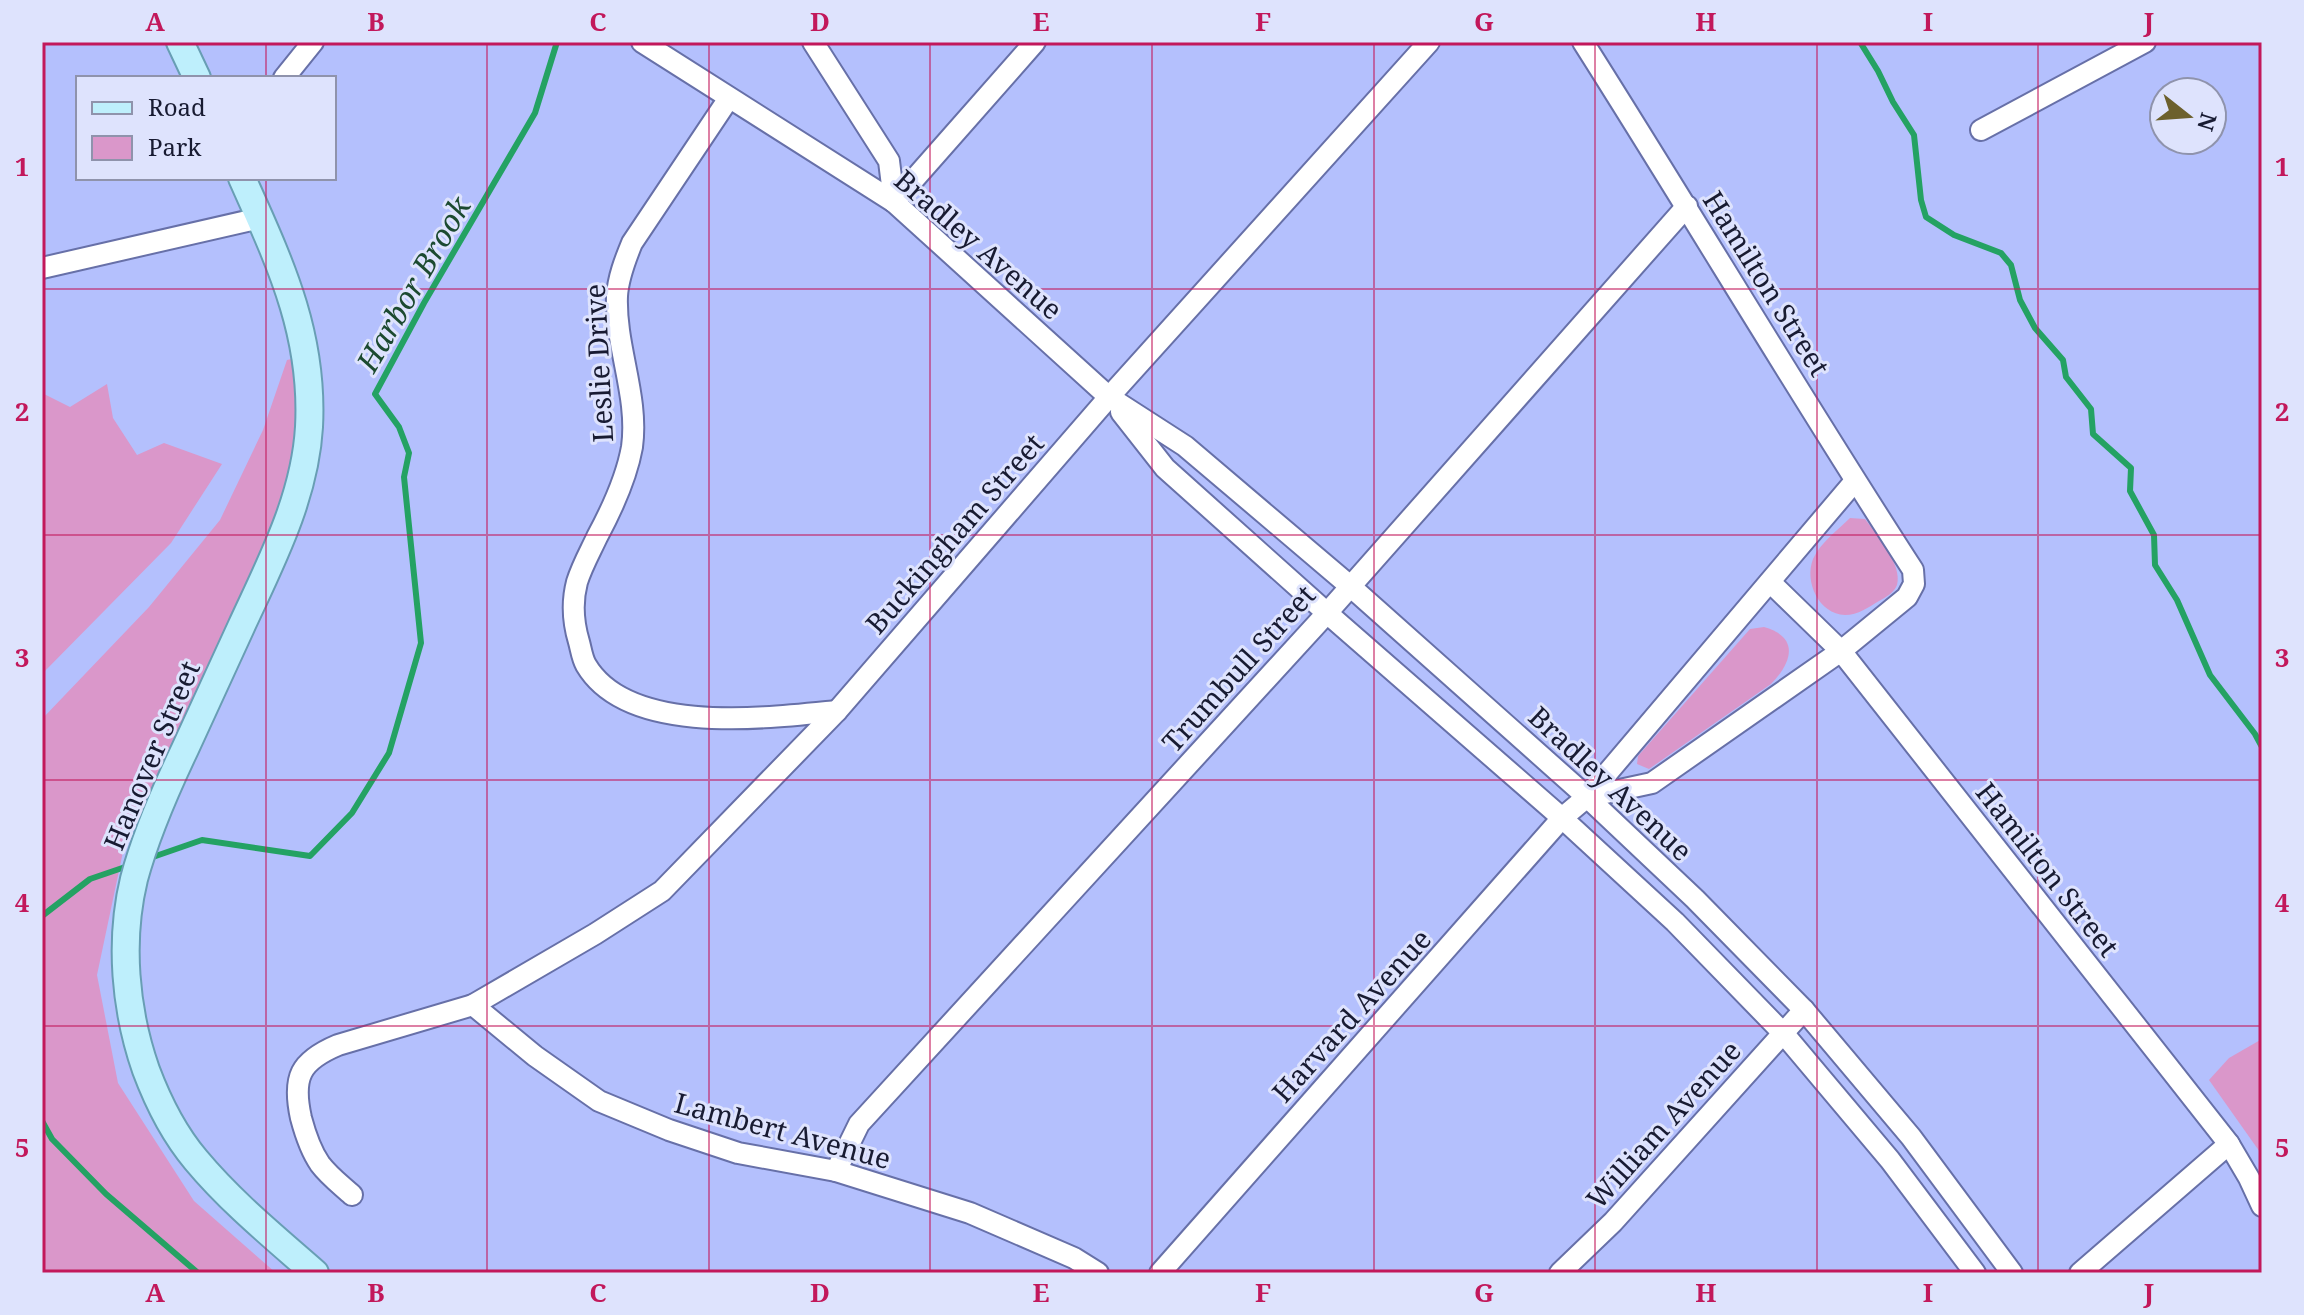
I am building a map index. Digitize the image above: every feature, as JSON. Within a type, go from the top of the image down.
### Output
[{"type":"main road","points":[[180,42],[196,76]]},
{"type":"main road","name":"Hanover Street","points":[[243,180],[285,278],[304,339],[309,429],[303,474],[273,559],[146,839],[134,880],[126,963],[129,1008],[143,1062],[170,1122],[194,1158],[220,1187],[315,1273]]},
{"type":"street","points":[[286,76],[313,42]]},
{"type":"street","name":"Bradley Avenue","points":[[642,42],[894,202],[1109,397],[1185,446],[1350,586],[1587,797],[1695,899],[1804,1010],[1911,1137],[2012,1273]]},
{"type":"street","points":[[813,42],[889,161],[894,202]]},
{"type":"street","points":[[894,202],[1035,42]]},
{"type":"street","name":"Buckingham Street","points":[[352,1195],[322,1167],[303,1127],[296,1096],[305,1066],[320,1053],[338,1045],[473,1005],[662,891],[837,711],[1109,397],[1429,42]]},
{"type":"street","name":"Hamilton Street","points":[[1583,42],[1913,570],[1914,584],[1907,597]]},
{"type":"street","points":[[1981,130],[2145,42]]},
{"type":"street","name":"Leslie Drive","points":[[729,98],[632,243],[623,267],[617,294],[619,334],[633,411],[630,460],[577,582],[573,604],[577,634],[585,664],[602,683],[620,699],[644,708],[677,715],[725,718],[781,717],[837,711]]},
{"type":"street","name":"Trumbull Street","points":[[836,1171],[859,1124],[1327,613],[1687,206]]},
{"type":"street","points":[[42,268],[260,218]]},
{"type":"street","name":"Bradley Avenue","points":[[1109,397],[1165,468],[1562,818],[1675,922],[1784,1034],[1890,1160],[1975,1273]]},
{"type":"street","name":"Harvard Avenue","points":[[1160,1273],[1562,818],[1587,797],[1855,481]]},
{"type":"street","name":"Hamilton Street","points":[[1770,582],[1841,651],[2229,1144],[2262,1206]]},
{"type":"street","name":"Harvard Avenue","points":[[1587,797],[1652,783],[1841,651],[1907,597]]},
{"type":"street","name":"Lambert Avenue","points":[[473,1005],[535,1056],[599,1101],[669,1130],[738,1153],[836,1171],[970,1213],[1074,1258],[1098,1273]]},
{"type":"street","name":"William Avenue","points":[[1560,1273],[1613,1222],[1804,1010]]},
{"type":"street","points":[[2080,1273],[2229,1144]]},
{"type":"green space","points":[[300,357],[300,430],[283,510],[124,847],[97,975],[118,1083],[194,1201],[276,1273],[42,1273],[42,719],[149,607],[220,520],[263,430],[287,360]]},
{"type":"green space","points":[[107,384],[113,418],[137,455],[164,443],[222,464],[171,543],[42,674],[42,393],[70,407]]},
{"type":"green space","points":[[1850,518],[1865,519],[1887,550],[1898,577],[1897,585],[1890,594],[1863,610],[1845,615],[1821,603],[1812,587],[1811,568],[1820,548]]},
{"type":"green space","points":[[1764,627],[1783,637],[1789,651],[1784,668],[1771,684],[1649,769],[1637,764],[1638,756],[1750,629]]},
{"type":"green space","points":[[2262,1039],[2262,1155],[2209,1080],[2229,1058]]},
{"type":"waterway","name":"Harbor Brook","points":[[150,858],[202,840],[310,856],[352,813],[389,753],[421,643],[404,477],[409,453],[399,427],[375,394],[424,303],[535,113],[557,42]]},
{"type":"waterway","points":[[1860,42],[1914,135],[1921,200],[1926,217],[1954,235],[2001,253],[2011,265],[2020,300],[2035,328],[2063,360],[2066,377],[2091,409],[2093,434],[2131,468],[2130,491],[2154,535],[2155,565],[2177,600],[2210,675],[2262,747]]},
{"type":"waterway","name":"Harbor Brook","points":[[42,916],[90,879],[131,865]]},
{"type":"waterway","name":"Harbor Brook","points":[[42,1121],[52,1139],[106,1194],[198,1273]]}]
